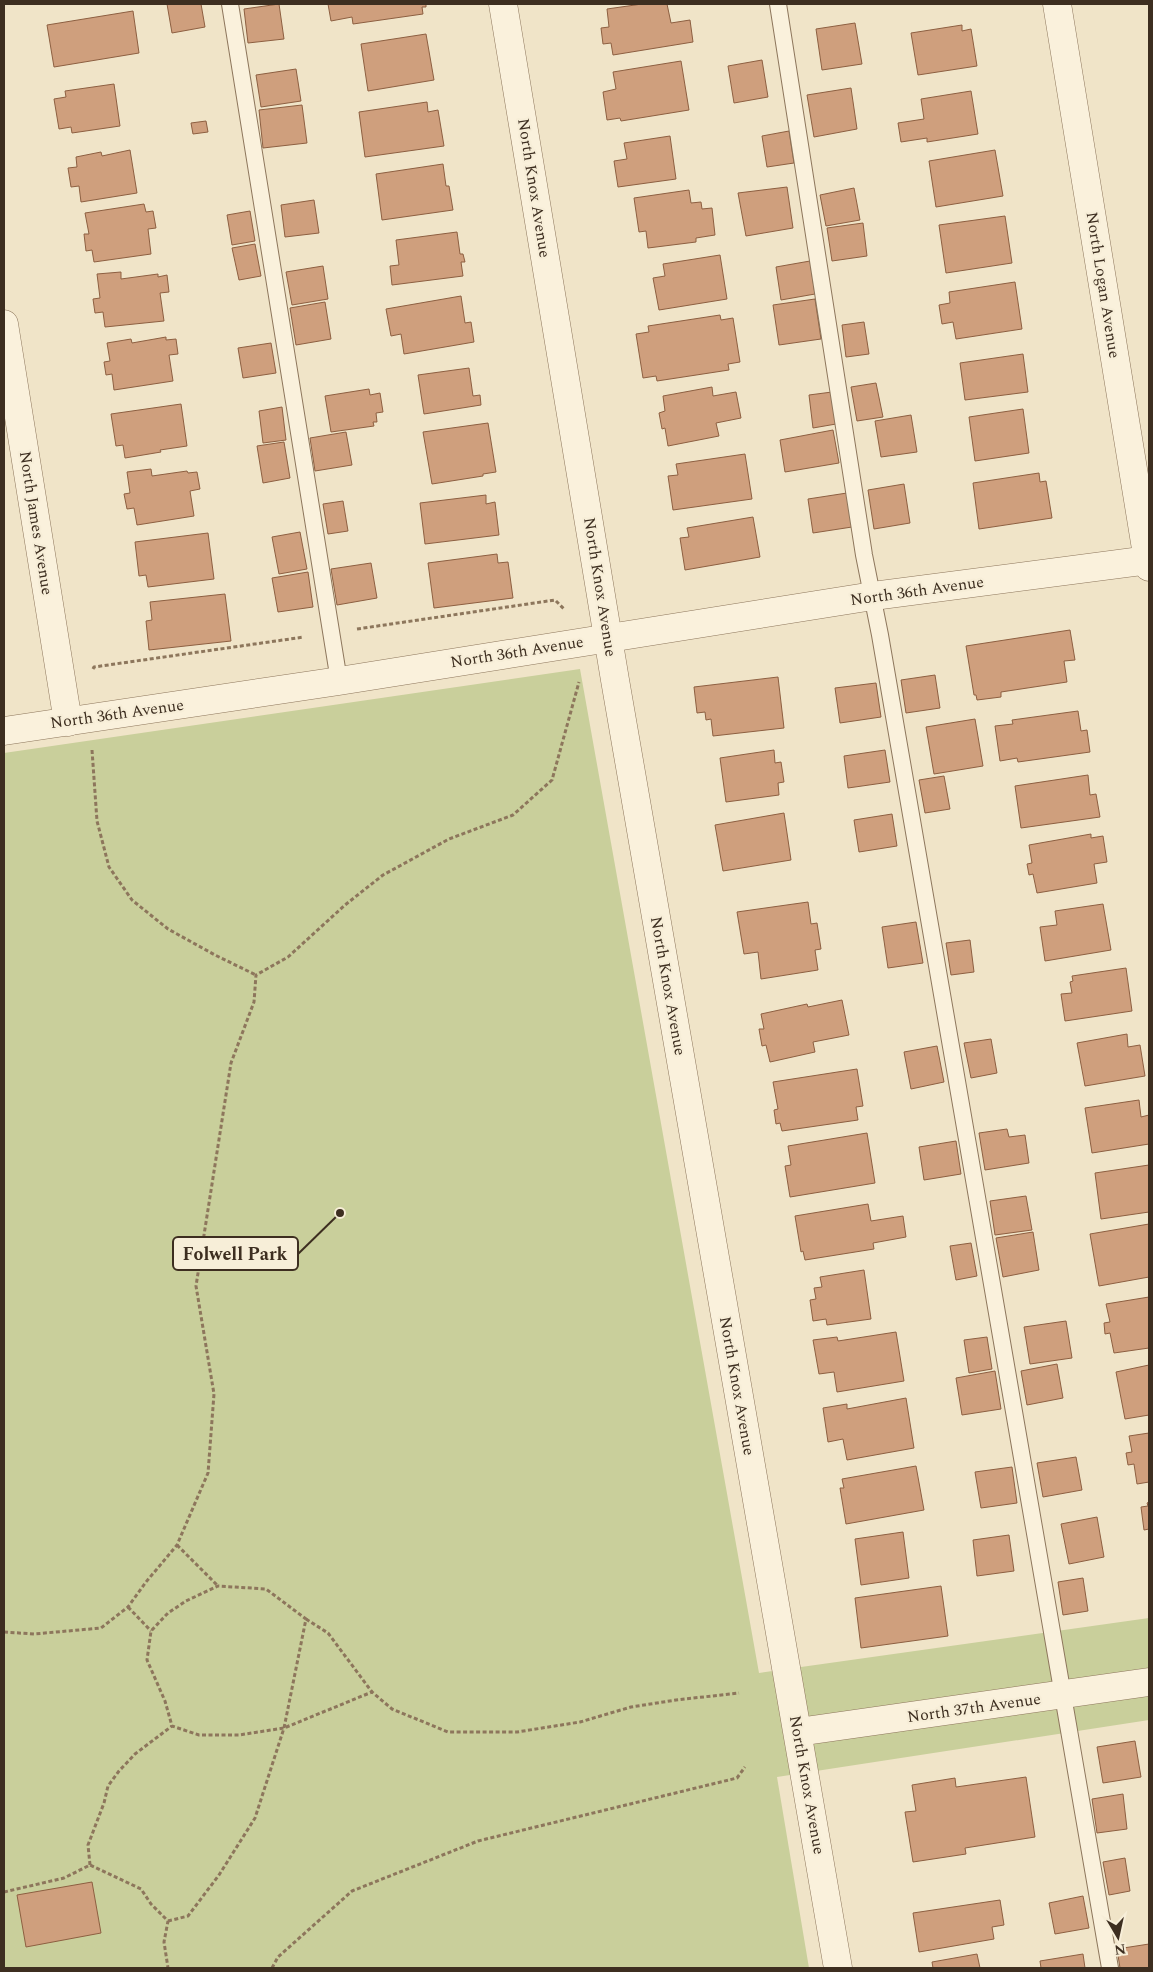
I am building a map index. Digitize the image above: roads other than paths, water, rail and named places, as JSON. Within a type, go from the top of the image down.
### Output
[{"type":"street","name":"North Knox Avenue","points":[[503,4],[608,638],[838,1968]]},
{"type":"street","name":"North Logan Avenue","points":[[1057,4],[1149,563]]},
{"type":"street","name":"North James Avenue","points":[[4,324],[78,720]]},
{"type":"street","name":"North 36th Avenue","points":[[4,731],[339,681],[873,596],[1149,563]]},
{"type":"street","name":"North 37th Avenue","points":[[798,1732],[1149,1682]]},
{"type":"lane","points":[[230,4],[339,681]]},
{"type":"lane","points":[[778,4],[864,555],[873,596],[1110,1968]]},
{"type":"place","name":"Folwell Park","points":[[340,1213]]}]
